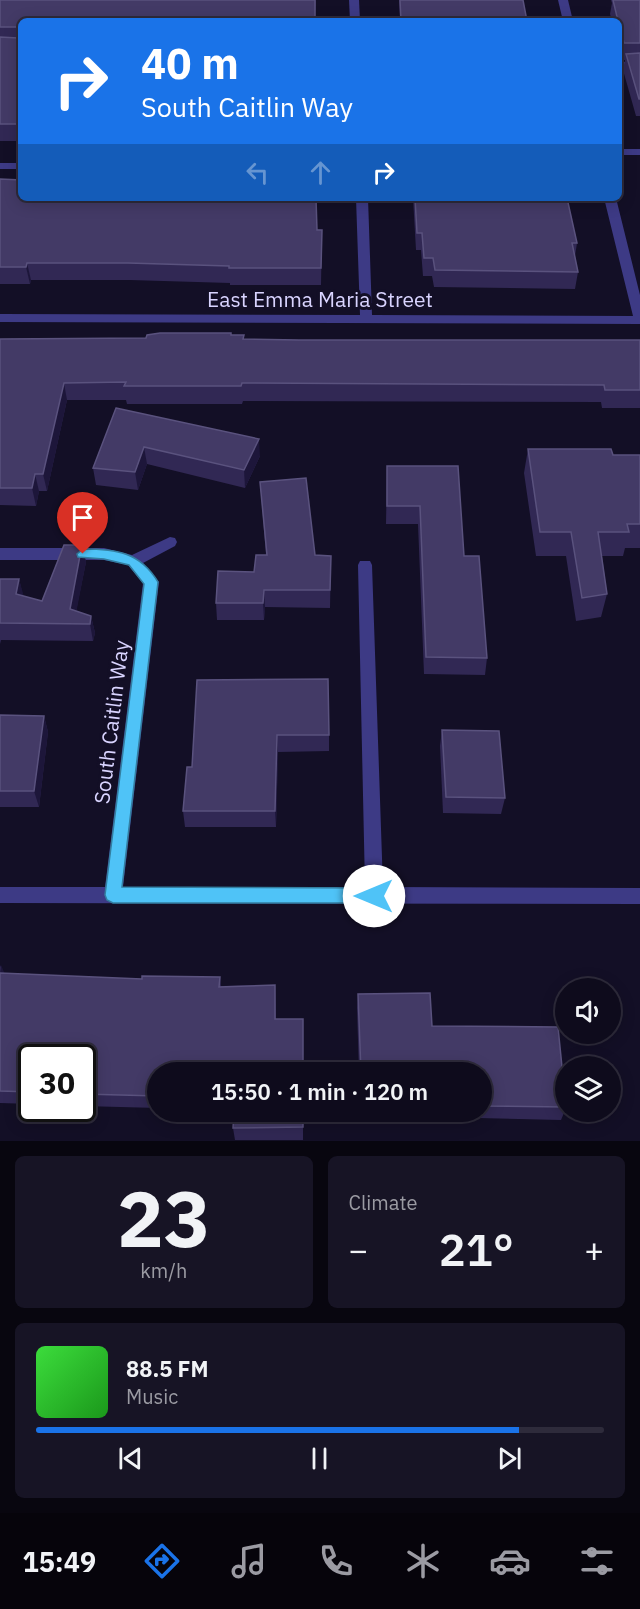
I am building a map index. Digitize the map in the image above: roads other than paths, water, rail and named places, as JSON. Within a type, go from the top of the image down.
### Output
[{"type":"street","points":[[354,0],[355,18]]},
{"type":"street","points":[[562,0],[567,18]]},
{"type":"street","points":[[622,65],[640,65]]},
{"type":"street","points":[[622,152],[640,152]]},
{"type":"street","points":[[0,166],[18,166]]},
{"type":"street","points":[[362,201],[366,319]]},
{"type":"street","points":[[611,201],[640,320]]},
{"type":"street","name":"East Emma Maria Street","points":[[0,318],[640,320]]},
{"type":"street","points":[[0,554],[104,554],[133,561],[170,542]]},
{"type":"street","name":"South Caitlin Way","points":[[113,895],[151,582],[133,561]]},
{"type":"street","points":[[364,565],[374,896]]},
{"type":"street","points":[[0,895],[640,896]]}]
